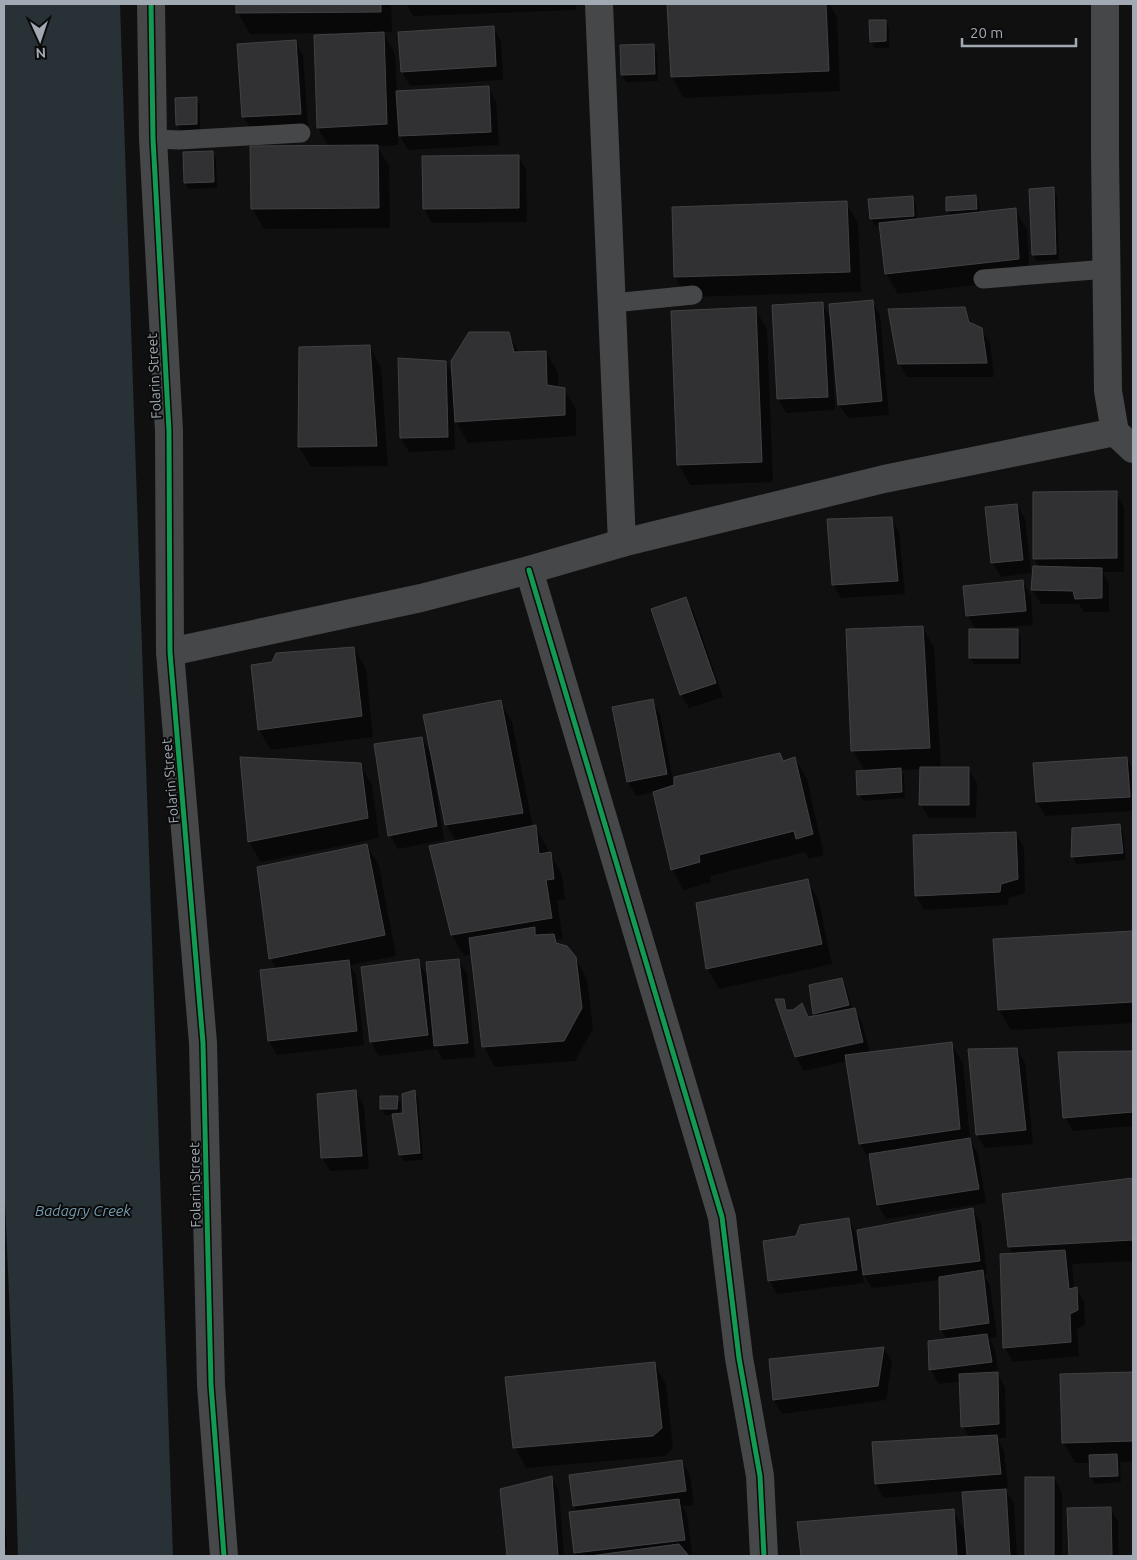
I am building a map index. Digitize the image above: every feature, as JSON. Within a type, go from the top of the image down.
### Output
[{"type":"street","name":"Folarin Street","points":[[151,4],[153,139],[168,430],[170,652],[203,1043],[211,1385],[224,1556]]},
{"type":"street","points":[[599,4],[622,543]]},
{"type":"street","points":[[170,652],[421,598],[622,543],[884,479],[1124,440],[1108,391],[1105,4]]},
{"type":"street","points":[[529,570],[722,1216],[739,1358],[760,1476],[764,1556]]},
{"type":"lane","points":[[153,139],[179,140],[301,133]]},
{"type":"lane","points":[[983,279],[1107,269]]},
{"type":"lane","points":[[613,303],[693,295]]},
{"type":"water","name":"Badagry Creek","points":[[4,4],[120,4],[173,1556],[18,1556],[4,1178]]},
{"type":"building","points":[[236,4],[381,4],[381,12],[236,13]]},
{"type":"building","points":[[667,4],[826,4],[829,71],[671,77]]},
{"type":"building","points":[[869,20],[886,20],[886,41],[870,42]]},
{"type":"building","points":[[494,26],[496,66],[401,72],[398,32]]},
{"type":"building","points":[[384,32],[387,124],[317,128],[314,35]]},
{"type":"building","points":[[296,40],[301,114],[242,117],[237,44]]},
{"type":"building","points":[[654,44],[655,74],[621,75],[620,45]]},
{"type":"building","points":[[489,86],[491,132],[399,136],[396,91]]},
{"type":"building","points":[[197,97],[197,124],[176,125],[175,98]]},
{"type":"building","points":[[378,145],[379,208],[251,209],[250,146]]},
{"type":"building","points":[[213,151],[214,182],[184,183],[183,152]]},
{"type":"building","points":[[519,155],[519,208],[423,209],[422,156]]},
{"type":"building","points":[[1054,187],[1056,254],[1032,255],[1029,189]]},
{"type":"building","points":[[976,195],[977,209],[946,211],[946,197]]},
{"type":"building","points":[[913,196],[914,216],[870,219],[868,199]]},
{"type":"building","points":[[847,201],[850,272],[674,277],[672,207]]},
{"type":"building","points":[[1016,208],[1019,259],[885,274],[879,223]]},
{"type":"building","points":[[873,300],[882,401],[838,405],[829,304]]},
{"type":"building","points":[[823,302],[828,397],[777,399],[772,305]]},
{"type":"building","points":[[756,307],[762,462],[677,465],[671,311]]},
{"type":"building","points":[[965,307],[969,322],[982,328],[987,363],[898,364],[888,309]]},
{"type":"building","points":[[469,332],[509,332],[514,352],[546,351],[547,385],[565,388],[565,415],[455,422],[451,361]]},
{"type":"building","points":[[370,345],[377,446],[298,447],[299,347]]},
{"type":"building","points":[[398,358],[446,361],[448,437],[400,438]]},
{"type":"building","points":[[1117,491],[1117,558],[1033,559],[1033,492]]},
{"type":"building","points":[[1017,504],[1023,560],[991,563],[985,507]]},
{"type":"building","points":[[892,517],[898,581],[832,585],[827,519]]},
{"type":"building","points":[[1033,566],[1102,568],[1102,598],[1075,599],[1073,591],[1031,590]]},
{"type":"building","points":[[1023,580],[1026,611],[966,616],[963,586]]},
{"type":"building","points":[[686,597],[716,683],[680,695],[651,609]]},
{"type":"building","points":[[923,626],[930,748],[851,751],[846,629]]},
{"type":"building","points":[[969,629],[1018,629],[1018,658],[969,658]]},
{"type":"building","points":[[354,647],[362,716],[258,730],[251,665],[272,662],[276,653]]},
{"type":"building","points":[[653,699],[667,774],[627,782],[612,707]]},
{"type":"building","points":[[501,700],[523,813],[445,825],[423,715]]},
{"type":"building","points":[[422,737],[437,826],[388,836],[374,744]]},
{"type":"building","points":[[780,753],[783,761],[795,757],[813,834],[796,839],[794,831],[699,855],[700,862],[671,870],[653,792],[674,785],[674,777]]},
{"type":"building","points":[[240,757],[361,763],[368,818],[248,842]]},
{"type":"building","points":[[1127,757],[1130,797],[1036,802],[1033,763]]},
{"type":"building","points":[[920,767],[969,767],[969,805],[919,805]]},
{"type":"building","points":[[901,768],[902,792],[857,795],[856,771]]},
{"type":"building","points":[[1120,824],[1123,853],[1071,857],[1072,828]]},
{"type":"building","points":[[536,825],[539,854],[551,852],[554,879],[546,880],[552,918],[451,935],[429,846]]},
{"type":"building","points":[[1016,832],[1018,879],[1001,884],[1000,892],[915,896],[913,835]]},
{"type":"building","points":[[367,844],[385,935],[269,959],[257,867]]},
{"type":"building","points":[[808,879],[822,944],[706,969],[696,903]]},
{"type":"building","points":[[535,927],[535,935],[554,934],[556,943],[567,946],[576,957],[582,1008],[564,1041],[482,1047],[469,938]]},
{"type":"building","points":[[1133,931],[1133,1002],[998,1010],[993,939]]},
{"type":"building","points":[[419,959],[428,1035],[370,1042],[361,967]]},
{"type":"building","points":[[459,959],[468,1043],[434,1046],[426,962]]},
{"type":"building","points":[[349,960],[357,1031],[268,1041],[260,970]]},
{"type":"building","points":[[842,978],[849,1005],[813,1014],[809,985]]},
{"type":"building","points":[[775,999],[784,999],[786,1010],[793,1010],[802,1003],[808,1017],[855,1008],[863,1042],[795,1057]]},
{"type":"building","points":[[952,1042],[960,1129],[859,1144],[845,1055]]},
{"type":"building","points":[[1017,1048],[1026,1130],[976,1135],[968,1049]]},
{"type":"building","points":[[1133,1051],[1133,1112],[1063,1118],[1058,1052]]},
{"type":"building","points":[[356,1090],[362,1156],[321,1158],[317,1094]]},
{"type":"building","points":[[415,1090],[420,1153],[399,1155],[392,1114],[403,1113],[402,1094]]},
{"type":"building","points":[[380,1096],[398,1096],[397,1109],[380,1109]]},
{"type":"building","points":[[970,1138],[979,1189],[877,1205],[869,1154]]},
{"type":"building","points":[[1133,1178],[1133,1240],[1008,1247],[1002,1194]]},
{"type":"building","points":[[973,1208],[980,1261],[863,1275],[857,1230]]},
{"type":"building","points":[[849,1218],[857,1270],[768,1281],[763,1241],[796,1236],[800,1225]]},
{"type":"building","points":[[1065,1250],[1069,1289],[1077,1287],[1078,1310],[1070,1314],[1071,1342],[1003,1348],[1000,1254]]},
{"type":"building","points":[[983,1270],[989,1323],[940,1330],[939,1277]]},
{"type":"building","points":[[987,1334],[992,1362],[929,1370],[928,1341]]},
{"type":"building","points":[[884,1347],[878,1386],[773,1400],[769,1359]]},
{"type":"building","points":[[655,1362],[662,1428],[653,1436],[513,1448],[505,1377]]},
{"type":"building","points":[[998,1372],[999,1424],[961,1427],[959,1374]]},
{"type":"building","points":[[1133,1372],[1133,1441],[1062,1443],[1060,1374]]},
{"type":"building","points":[[997,1435],[1001,1474],[875,1484],[872,1442]]},
{"type":"building","points":[[1117,1454],[1118,1476],[1090,1477],[1089,1455]]},
{"type":"building","points":[[682,1460],[686,1491],[573,1506],[569,1475]]},
{"type":"building","points":[[552,1476],[558,1556],[507,1556],[500,1489]]},
{"type":"building","points":[[1025,1477],[1054,1477],[1054,1556],[1025,1556]]},
{"type":"building","points":[[1006,1489],[1010,1556],[967,1556],[962,1492]]},
{"type":"building","points":[[679,1499],[685,1540],[574,1553],[569,1512]]},
{"type":"building","points":[[1111,1507],[1112,1556],[1069,1556],[1067,1508]]},
{"type":"building","points":[[954,1509],[957,1556],[801,1556],[797,1522]]},
{"type":"building","points":[[679,1544],[689,1556],[590,1556]]},
{"type":"cycle path","points":[[151,4],[153,139],[169,431],[170,652],[203,1043],[211,1385],[224,1556]]},
{"type":"cycle path","points":[[529,570],[722,1217],[739,1358],[760,1476],[764,1556]]}]
